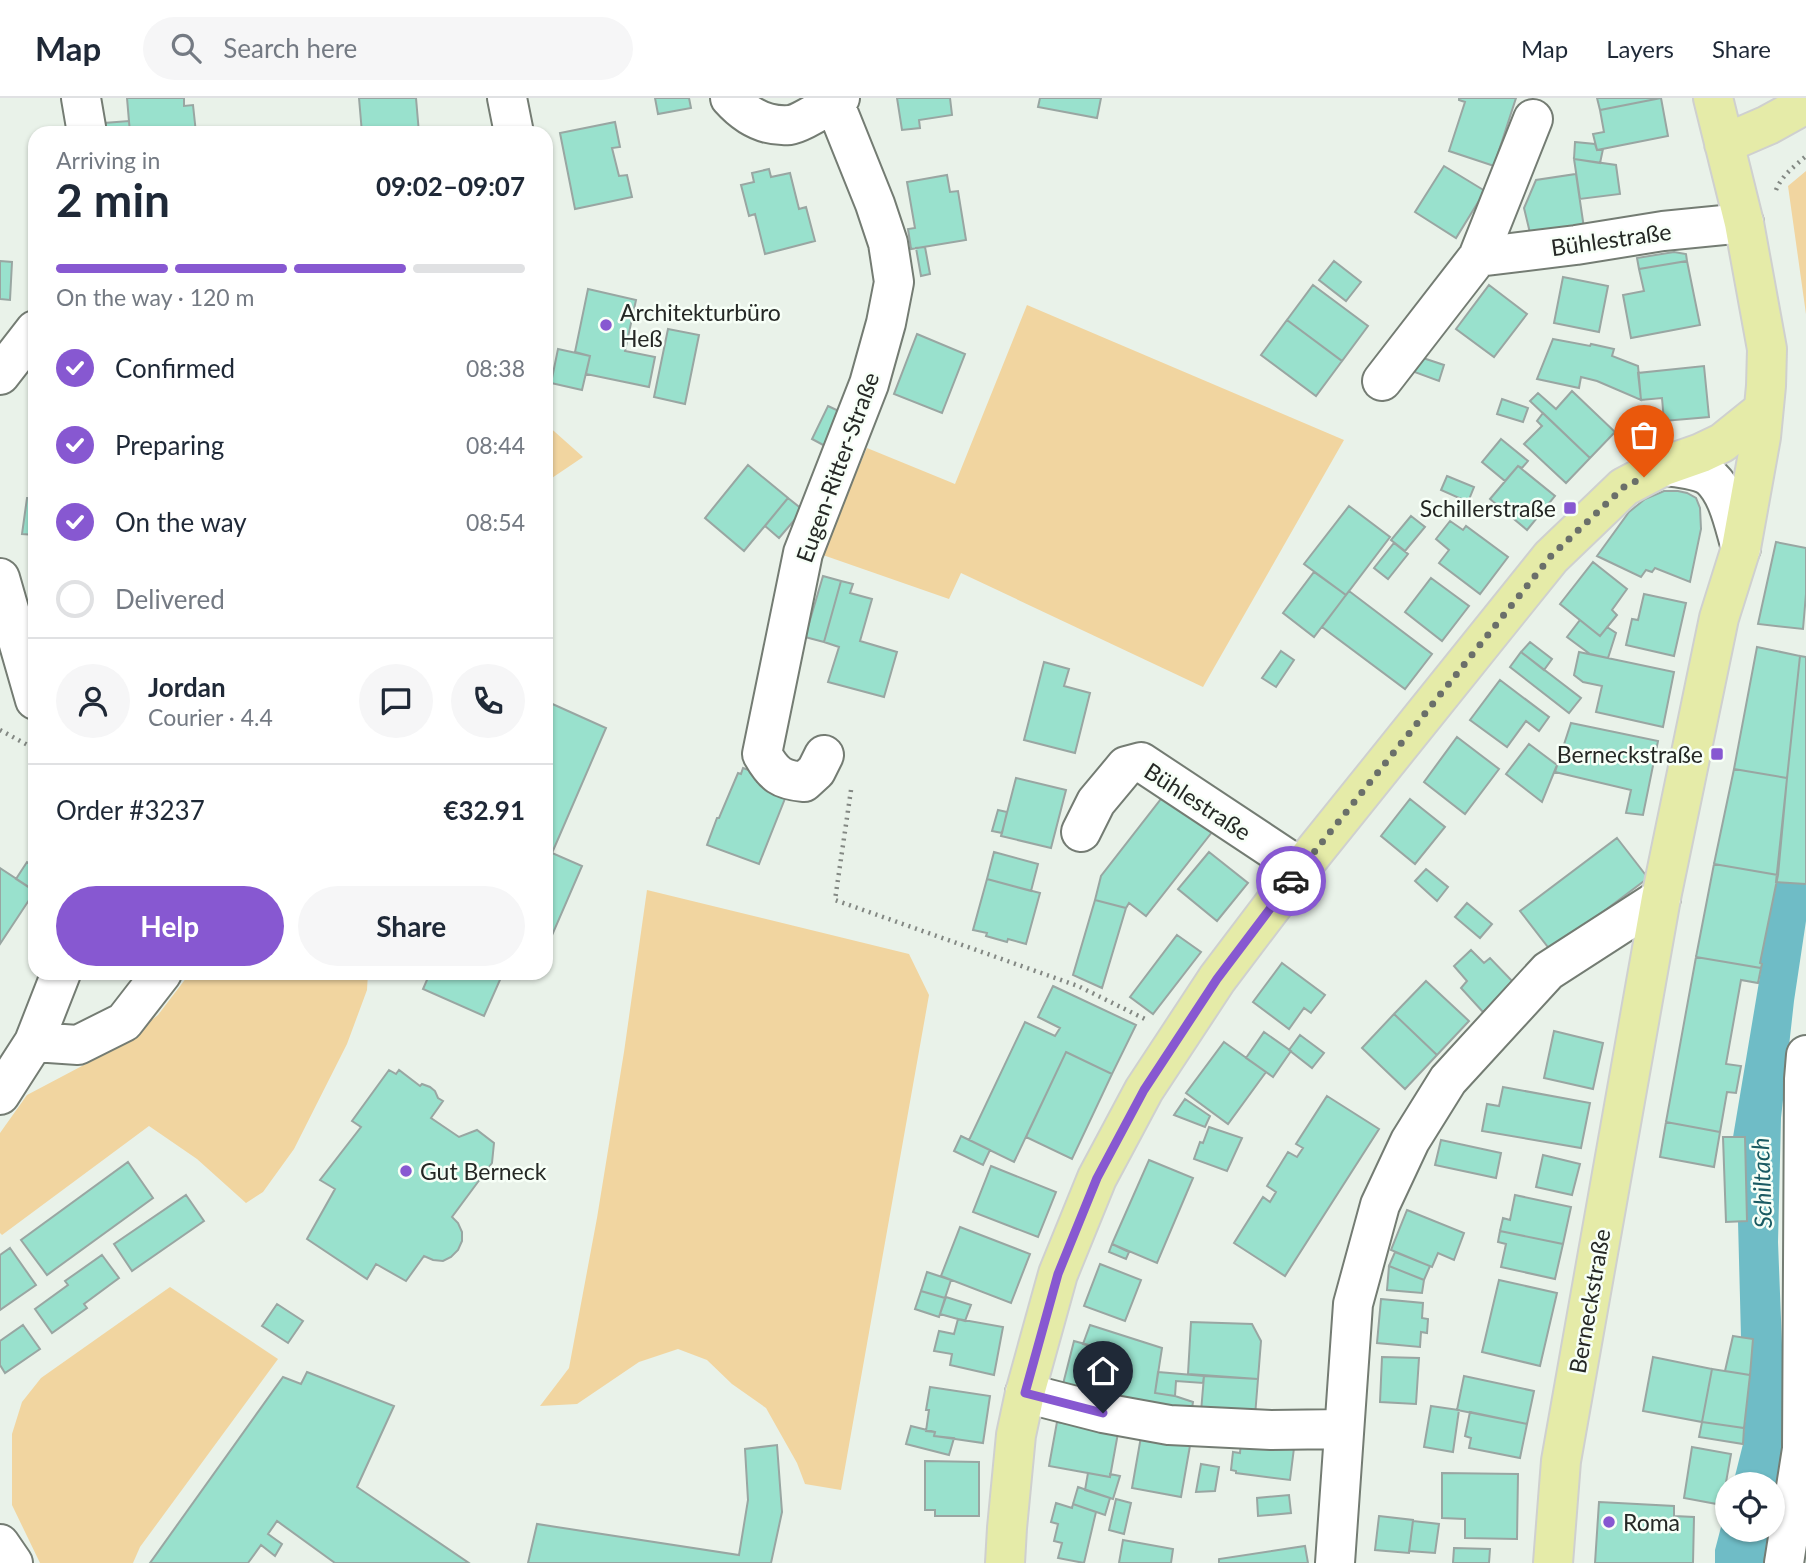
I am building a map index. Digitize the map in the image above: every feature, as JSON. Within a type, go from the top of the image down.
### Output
[{"type":"main road","name":"Berneckstraße","points":[[1553,1563],[1561,1461],[1661,898],[1719,618],[1741,548],[1763,410],[1767,348],[1744,223],[1713,98]]},
{"type":"main road","points":[[1724,144],[1768,125],[1806,104]]},
{"type":"main road","points":[[1006,1563],[1016,1434],[1058,1274],[1097,1178],[1144,1090],[1217,979],[1301,868],[1551,556],[1624,487],[1664,466],[1722,443],[1763,410]]},
{"type":"street","points":[[81,98],[86,126]]},
{"type":"street","points":[[508,98],[513,126]]},
{"type":"street","name":"Eugen-Ritter-Straße","points":[[730,98],[739,108],[763,123],[792,125],[837,100],[888,243],[894,282],[869,384],[803,553],[762,754],[781,777],[804,782],[816,771],[824,755]]},
{"type":"street","points":[[1382,381],[1478,257],[1533,119]]},
{"type":"street","name":"Bühlestraße","points":[[1478,257],[1663,231],[1744,223]]},
{"type":"street","points":[[0,375],[28,339]]},
{"type":"street","points":[[1664,466],[1710,476],[1725,498],[1741,548]]},
{"type":"street","points":[[0,578],[28,676]]},
{"type":"street","name":"Bühlestraße","points":[[1081,832],[1096,802],[1126,766],[1141,762],[1301,868]]},
{"type":"street","points":[[1335,1563],[1353,1304],[1380,1205],[1410,1141],[1448,1080],[1548,971],[1661,898]]},
{"type":"street","points":[[0,1095],[34,1042],[58,980]]},
{"type":"street","points":[[34,1042],[78,1045],[124,1022],[157,980]]},
{"type":"street","points":[[1784,1563],[1801,1449],[1806,1055]]},
{"type":"street","points":[[1025,1393],[1103,1413],[1169,1425],[1271,1430],[1344,1429]]},
{"type":"street","points":[[0,1544],[13,1563]]},
{"type":"path","points":[[0,730],[28,745]]},
{"type":"path","points":[[851,789],[835,900],[1078,986],[1180,1036]]},
{"type":"shaded area","points":[[1806,171],[1806,314],[1788,186]]},
{"type":"shaded area","points":[[1027,305],[1344,440],[1203,687],[961,573],[949,599],[820,554],[867,448],[955,484]]},
{"type":"shaded area","points":[[553,430],[583,457],[553,477]]},
{"type":"shaded area","points":[[647,890],[909,954],[929,995],[841,1490],[805,1484],[797,1463],[766,1408],[732,1384],[707,1360],[678,1349],[639,1362],[577,1404],[540,1406],[569,1368],[597,1218]]},
{"type":"shaded area","points":[[185,980],[368,980],[367,990],[347,1044],[294,1149],[263,1192],[246,1203],[197,1159],[149,1126],[2,1235],[0,1133],[27,1095],[116,1048],[158,1015]]},
{"type":"shaded area","points":[[170,1287],[278,1359],[140,1547],[133,1563],[40,1563],[12,1505],[12,1434],[22,1402],[41,1378]]},
{"type":"water","name":"Schiltach","points":[[1776,882],[1806,884],[1806,921],[1781,1118],[1778,1242],[1786,1448],[1782,1472],[1736,1472],[1743,1444],[1753,1339],[1741,1337],[1738,1221],[1745,1137],[1733,1137],[1762,964],[1760,963]]},
{"type":"water","points":[[1717,1542],[1769,1542],[1765,1563],[1715,1563]]},
{"type":"building","points":[[127,98],[184,98],[184,106],[193,105],[195,126],[129,126]]},
{"type":"building","points":[[359,98],[416,98],[418,126],[361,126]]},
{"type":"building","points":[[655,98],[689,98],[691,108],[658,114]]},
{"type":"building","points":[[897,98],[950,98],[952,115],[919,120],[920,128],[902,130]]},
{"type":"building","points":[[1040,98],[1101,98],[1097,118],[1038,107]]},
{"type":"building","points":[[1459,98],[1516,98],[1494,166],[1449,151],[1465,102]]},
{"type":"building","points":[[1597,98],[1661,98],[1600,110]]},
{"type":"building","points":[[1661,98],[1668,136],[1597,150],[1593,134],[1604,132],[1600,110]]},
{"type":"building","points":[[129,121],[129,126],[104,126],[104,123]]},
{"type":"building","points":[[615,122],[620,147],[612,148],[619,176],[627,175],[632,197],[575,209],[560,133]]},
{"type":"building","points":[[1575,142],[1595,144],[1597,150],[1603,149],[1600,163],[1574,159]]},
{"type":"building","points":[[1574,159],[1616,165],[1620,194],[1580,199]]},
{"type":"building","points":[[1444,166],[1485,191],[1456,238],[1415,212]]},
{"type":"building","points":[[769,169],[771,177],[790,173],[799,209],[806,207],[815,241],[765,254],[755,214],[749,216],[741,185],[754,182],[752,173]]},
{"type":"building","points":[[1576,174],[1584,228],[1531,237],[1524,208],[1536,180]]},
{"type":"building","points":[[947,175],[950,192],[958,191],[966,240],[911,249],[908,229],[915,228],[907,182]]},
{"type":"building","points":[[925,247],[930,274],[921,276],[916,248]]},
{"type":"building","points":[[1674,252],[1686,254],[1687,261],[1639,269],[1637,258]]},
{"type":"building","points":[[0,261],[12,262],[10,300],[0,299]]},
{"type":"building","points":[[1334,261],[1361,282],[1346,301],[1319,280]]},
{"type":"building","points":[[1687,261],[1700,325],[1631,338],[1623,295],[1644,291],[1639,269]]},
{"type":"building","points":[[1563,277],[1608,286],[1599,332],[1554,323]]},
{"type":"building","points":[[1313,285],[1368,326],[1342,361],[1287,320]]},
{"type":"building","points":[[1489,285],[1527,314],[1494,357],[1456,329]]},
{"type":"building","name":"Architekturbüro Heß","points":[[588,289],[636,300],[625,351],[655,357],[649,387],[586,374],[590,356],[575,352]]},
{"type":"building","points":[[1287,320],[1342,361],[1316,396],[1261,355]]},
{"type":"building","points":[[668,329],[699,335],[685,404],[654,397]]},
{"type":"building","points":[[917,334],[965,354],[942,413],[894,394]]},
{"type":"building","points":[[1553,339],[1614,349],[1612,356],[1638,366],[1641,400],[1581,377],[1579,388],[1537,379]]},
{"type":"building","points":[[558,349],[590,356],[582,390],[553,383]]},
{"type":"building","points":[[1414,355],[1444,365],[1439,381],[1409,370]]},
{"type":"building","points":[[1704,366],[1709,417],[1664,421],[1662,398],[1641,400],[1638,373]]},
{"type":"building","points":[[1572,391],[1615,432],[1590,458],[1530,401],[1538,393],[1556,409]]},
{"type":"building","points":[[1502,399],[1528,408],[1523,422],[1497,414]]},
{"type":"building","points":[[828,406],[843,413],[827,447],[812,439]]},
{"type":"building","points":[[1543,413],[1590,458],[1566,483],[1524,444],[1542,426],[1537,421]]},
{"type":"building","points":[[1501,439],[1528,461],[1522,468],[1518,466],[1505,481],[1482,462]]},
{"type":"building","points":[[748,465],[788,498],[744,551],[705,518]]},
{"type":"building","points":[[1518,466],[1555,496],[1527,530],[1490,499]]},
{"type":"building","points":[[1447,476],[1474,487],[1468,502],[1441,490]]},
{"type":"building","points":[[1664,491],[1687,493],[1696,498],[1700,508],[1701,529],[1690,582],[1655,568],[1652,572],[1646,570],[1641,577],[1597,556],[1629,512],[1645,499]]},
{"type":"building","points":[[27,498],[28,498],[28,534],[22,534]]},
{"type":"building","points":[[788,498],[803,510],[779,538],[765,526]]},
{"type":"building","points":[[1349,506],[1390,537],[1346,595],[1304,564]]},
{"type":"building","points":[[1411,516],[1425,527],[1405,551],[1391,540]]},
{"type":"building","points":[[1450,521],[1463,530],[1466,526],[1508,557],[1480,594],[1439,563],[1449,550],[1436,539]]},
{"type":"building","points":[[1776,542],[1806,548],[1803,629],[1758,624]]},
{"type":"building","points":[[1394,543],[1408,554],[1388,579],[1374,568]]},
{"type":"building","points":[[1593,562],[1627,589],[1612,610],[1617,615],[1600,636],[1560,604]]},
{"type":"building","points":[[1314,572],[1346,595],[1314,637],[1283,613]]},
{"type":"building","points":[[823,576],[841,581],[824,642],[805,637]]},
{"type":"building","points":[[1431,578],[1469,606],[1442,641],[1405,612]]},
{"type":"building","points":[[841,581],[853,584],[850,593],[872,599],[860,641],[897,652],[884,697],[828,682],[839,647],[824,642]]},
{"type":"building","points":[[1349,591],[1432,654],[1405,689],[1322,627]]},
{"type":"building","points":[[1644,594],[1686,603],[1674,656],[1626,645],[1632,619],[1638,620]]},
{"type":"building","points":[[1580,620],[1600,636],[1607,627],[1616,633],[1608,658],[1590,654],[1567,637]]},
{"type":"building","points":[[1530,642],[1552,659],[1544,670],[1521,652]]},
{"type":"building","points":[[1757,647],[1800,656],[1787,778],[1734,769]]},
{"type":"building","points":[[1281,651],[1294,660],[1276,687],[1262,678]]},
{"type":"building","points":[[1521,652],[1581,698],[1569,713],[1510,667]]},
{"type":"building","points":[[1579,652],[1674,672],[1663,727],[1596,712],[1602,686],[1583,682],[1574,675]]},
{"type":"building","points":[[1800,656],[1806,657],[1806,884],[1776,882]]},
{"type":"building","points":[[1044,662],[1069,669],[1064,686],[1090,693],[1075,753],[1024,740]]},
{"type":"building","points":[[1500,680],[1549,717],[1539,731],[1526,721],[1507,747],[1470,720]]},
{"type":"building","points":[[553,704],[606,728],[553,851]]},
{"type":"building","points":[[1571,723],[1658,741],[1643,815],[1626,813],[1631,790],[1555,772]]},
{"type":"building","points":[[1457,737],[1499,769],[1465,814],[1424,782]]},
{"type":"building","points":[[1529,744],[1557,765],[1542,802],[1506,774]]},
{"type":"building","points":[[743,768],[757,773],[757,782],[788,791],[759,864],[707,845],[738,773],[741,774]]},
{"type":"building","points":[[1734,769],[1787,778],[1778,875],[1714,864]]},
{"type":"building","points":[[1016,778],[1066,790],[1051,848],[1001,836]]},
{"type":"building","points":[[1168,790],[1216,827],[1146,916],[1129,903],[1126,908],[1095,900],[1101,876]]},
{"type":"building","points":[[1410,799],[1445,827],[1415,864],[1381,836]]},
{"type":"building","points":[[998,810],[1007,812],[1002,833],[992,831]]},
{"type":"building","points":[[1617,838],[1648,878],[1551,951],[1520,911]]},
{"type":"building","points":[[994,852],[1038,864],[1031,891],[987,879]]},
{"type":"building","points":[[1209,852],[1248,883],[1217,921],[1178,889]]},
{"type":"building","points":[[553,853],[582,866],[553,933]]},
{"type":"building","points":[[27,862],[28,863],[28,887],[16,879]]},
{"type":"building","points":[[1714,864],[1778,875],[1761,968],[1696,957]]},
{"type":"building","points":[[0,868],[28,886],[28,902],[0,944]]},
{"type":"building","points":[[1426,869],[1448,887],[1437,901],[1415,881]]},
{"type":"building","points":[[987,879],[1040,893],[1026,944],[1008,939],[1007,942],[973,930]]},
{"type":"building","points":[[1095,900],[1126,908],[1102,988],[1073,975]]},
{"type":"building","points":[[1467,903],[1492,924],[1480,938],[1455,917]]},
{"type":"building","points":[[1177,935],[1201,952],[1153,1014],[1130,997]]},
{"type":"building","points":[[1471,950],[1484,963],[1490,958],[1514,983],[1483,1012],[1461,988],[1467,981],[1454,966]]},
{"type":"building","points":[[1696,957],[1761,968],[1758,983],[1741,980],[1726,1064],[1741,1066],[1736,1093],[1727,1092],[1720,1132],[1666,1122]]},
{"type":"building","points":[[1282,963],[1325,995],[1311,1013],[1304,1008],[1289,1029],[1253,1002]]},
{"type":"building","points":[[427,980],[500,980],[484,1016],[423,989]]},
{"type":"building","points":[[1426,981],[1469,1021],[1437,1055],[1394,1014]]},
{"type":"building","points":[[1053,986],[1136,1025],[1112,1074],[1066,1052],[1014,1162],[969,1140],[1025,1022],[1055,1036],[1060,1028],[1038,1017]]},
{"type":"building","points":[[1394,1014],[1437,1055],[1405,1089],[1362,1048]]},
{"type":"building","points":[[1554,1031],[1603,1043],[1593,1089],[1544,1078]]},
{"type":"building","points":[[1264,1032],[1291,1051],[1273,1077],[1246,1058]]},
{"type":"building","points":[[1300,1035],[1324,1053],[1312,1068],[1289,1050]]},
{"type":"building","points":[[1224,1042],[1266,1072],[1228,1124],[1186,1093]]},
{"type":"building","points":[[1066,1052],[1112,1074],[1072,1159],[1026,1137]]},
{"type":"building","name":"Gut Berneck","points":[[389,1070],[396,1074],[399,1070],[420,1086],[422,1084],[435,1091],[443,1101],[431,1118],[459,1137],[477,1130],[494,1143],[492,1163],[452,1217],[462,1232],[458,1250],[443,1261],[424,1256],[406,1281],[376,1264],[367,1279],[307,1239],[335,1189],[320,1180],[361,1127],[352,1121]]},
{"type":"building","points":[[1503,1087],[1590,1103],[1581,1148],[1482,1131],[1487,1104],[1499,1106]]},
{"type":"building","points":[[1327,1096],[1379,1129],[1285,1276],[1234,1243],[1263,1197],[1270,1202],[1276,1192],[1267,1186],[1288,1152],[1297,1157],[1303,1148],[1296,1144]]},
{"type":"building","points":[[1185,1099],[1210,1116],[1205,1127],[1174,1115]]},
{"type":"building","points":[[1666,1122],[1720,1132],[1714,1167],[1660,1157]]},
{"type":"building","points":[[1209,1127],[1242,1138],[1227,1171],[1194,1159]]},
{"type":"building","points":[[961,1136],[990,1150],[983,1165],[954,1151]]},
{"type":"building","points":[[1723,1137],[1745,1137],[1747,1221],[1726,1222]]},
{"type":"building","points":[[1441,1140],[1501,1153],[1496,1178],[1435,1165]]},
{"type":"building","points":[[1543,1155],[1580,1164],[1572,1195],[1536,1187]]},
{"type":"building","points":[[1149,1160],[1193,1178],[1157,1263],[1112,1244]]},
{"type":"building","points":[[128,1162],[153,1198],[47,1275],[21,1240]]},
{"type":"building","points":[[991,1166],[1056,1192],[1038,1237],[973,1212]]},
{"type":"building","points":[[186,1195],[204,1221],[132,1271],[114,1244]]},
{"type":"building","points":[[1515,1195],[1571,1207],[1563,1244],[1500,1231],[1503,1218],[1510,1220]]},
{"type":"building","points":[[1407,1210],[1464,1233],[1454,1260],[1438,1253],[1432,1267],[1391,1250]]},
{"type":"building","points":[[960,1227],[1030,1254],[1011,1303],[941,1276]]},
{"type":"building","points":[[1500,1231],[1563,1244],[1555,1279],[1501,1267],[1506,1244],[1498,1242]]},
{"type":"building","points":[[1112,1244],[1129,1252],[1126,1259],[1109,1252]]},
{"type":"building","points":[[10,1248],[36,1285],[0,1310],[0,1255]]},
{"type":"building","points":[[1395,1252],[1430,1266],[1424,1280],[1389,1266]]},
{"type":"building","points":[[102,1255],[119,1278],[84,1304],[87,1308],[52,1333],[35,1309],[68,1285],[65,1281]]},
{"type":"building","points":[[1100,1264],[1141,1280],[1125,1321],[1084,1306]]},
{"type":"building","points":[[1389,1266],[1424,1280],[1422,1293],[1387,1290]]},
{"type":"building","points":[[927,1272],[951,1280],[945,1298],[921,1291]]},
{"type":"building","points":[[1499,1280],[1557,1293],[1540,1366],[1482,1352]]},
{"type":"building","points":[[921,1291],[945,1298],[939,1317],[915,1309]]},
{"type":"building","points":[[946,1297],[971,1305],[965,1321],[940,1314]]},
{"type":"building","points":[[1381,1299],[1423,1303],[1422,1318],[1428,1319],[1427,1333],[1421,1332],[1420,1347],[1377,1343]]},
{"type":"building","points":[[277,1304],[303,1321],[288,1343],[262,1326]]},
{"type":"building","points":[[958,1319],[1003,1327],[994,1375],[950,1365],[952,1354],[934,1351],[939,1331],[954,1334]]},
{"type":"building","points":[[1191,1322],[1252,1324],[1261,1341],[1258,1379],[1188,1374]]},
{"type":"building","points":[[23,1325],[40,1349],[5,1373],[0,1365],[0,1341]]},
{"type":"building","points":[[1090,1325],[1162,1348],[1155,1393],[1193,1402],[1191,1415],[1106,1400],[1118,1353],[1083,1344]]},
{"type":"building","points":[[1733,1336],[1753,1339],[1750,1375],[1725,1371]]},
{"type":"building","points":[[1074,1341],[1118,1353],[1106,1400],[1062,1388]]},
{"type":"building","points":[[1382,1357],[1419,1358],[1416,1404],[1380,1402]]},
{"type":"building","points":[[1653,1357],[1712,1369],[1702,1422],[1643,1411]]},
{"type":"building","points":[[1712,1369],[1750,1375],[1744,1428],[1702,1422]]},
{"type":"building","points":[[307,1372],[394,1406],[357,1487],[469,1563],[335,1563],[277,1521],[268,1534],[282,1544],[275,1556],[261,1545],[248,1563],[150,1563],[283,1377],[301,1384]]},
{"type":"building","points":[[1158,1372],[1204,1376],[1203,1383],[1176,1381],[1175,1396],[1155,1393]]},
{"type":"building","points":[[1204,1376],[1258,1379],[1255,1416],[1201,1412]]},
{"type":"building","points":[[1464,1376],[1534,1391],[1527,1424],[1457,1410]]},
{"type":"building","points":[[930,1387],[990,1396],[983,1443],[934,1436],[935,1432],[926,1431]]},
{"type":"building","points":[[1431,1406],[1459,1410],[1453,1452],[1424,1447]]},
{"type":"building","points":[[1470,1412],[1527,1424],[1520,1458],[1469,1448],[1471,1438],[1465,1436]]},
{"type":"building","points":[[1057,1422],[1118,1433],[1110,1477],[1049,1466]]},
{"type":"building","points":[[1702,1422],[1744,1428],[1743,1444],[1699,1437]]},
{"type":"building","points":[[911,1426],[935,1432],[934,1436],[954,1438],[949,1455],[906,1444]]},
{"type":"building","points":[[1142,1431],[1191,1440],[1181,1497],[1132,1488]]},
{"type":"building","points":[[1241,1442],[1294,1448],[1290,1480],[1236,1473],[1231,1470],[1233,1452],[1240,1453]]},
{"type":"building","points":[[777,1445],[782,1512],[771,1563],[528,1563],[537,1524],[739,1555],[748,1500],[745,1449]]},
{"type":"building","points":[[1692,1447],[1731,1454],[1728,1472],[1715,1472],[1715,1504],[1684,1498]]},
{"type":"building","points":[[925,1461],[979,1462],[979,1516],[935,1516],[935,1510],[925,1510]]},
{"type":"building","points":[[1201,1464],[1219,1467],[1215,1491],[1196,1492]]},
{"type":"building","points":[[1088,1473],[1120,1476],[1113,1499],[1085,1490]]},
{"type":"building","points":[[1442,1473],[1518,1474],[1517,1539],[1465,1538],[1465,1519],[1442,1518]]},
{"type":"building","points":[[1078,1487],[1110,1498],[1105,1515],[1073,1504]]},
{"type":"building","points":[[1289,1495],[1291,1513],[1258,1516],[1257,1498]]},
{"type":"building","points":[[1116,1499],[1131,1503],[1124,1534],[1109,1530]]},
{"type":"building","points":[[1599,1502],[1674,1506],[1674,1516],[1694,1517],[1693,1563],[1595,1563]]},
{"type":"building","points":[[1056,1503],[1072,1508],[1073,1504],[1096,1512],[1084,1563],[1058,1558],[1062,1543],[1054,1541],[1058,1524],[1051,1522]]},
{"type":"building","points":[[1379,1516],[1413,1520],[1409,1553],[1375,1550]]},
{"type":"building","points":[[1413,1521],[1439,1524],[1435,1553],[1409,1551]]},
{"type":"building","points":[[1123,1540],[1173,1549],[1171,1563],[1119,1563]]},
{"type":"building","points":[[1305,1546],[1308,1563],[1219,1563],[1219,1559]]},
{"type":"building","points":[[1454,1548],[1490,1549],[1489,1563],[1453,1563]]},
{"type":"way so far","points":[[1291,881],[1551,556],[1624,487],[1644,477]]},
{"type":"place","name":"Architekturbüro Heß","points":[[606,325]]},
{"type":"place","name":"Schillerstraße","points":[[1570,508]]},
{"type":"place","name":"Berneckstraße","points":[[1717,754]]},
{"type":"place","name":"Gut Berneck","points":[[406,1171]]},
{"type":"place","name":"Roma","points":[[1609,1522]]},
{"type":"route","points":[[1103,1413],[1025,1393],[1058,1274],[1097,1178],[1144,1090],[1217,979],[1291,881]]}]
